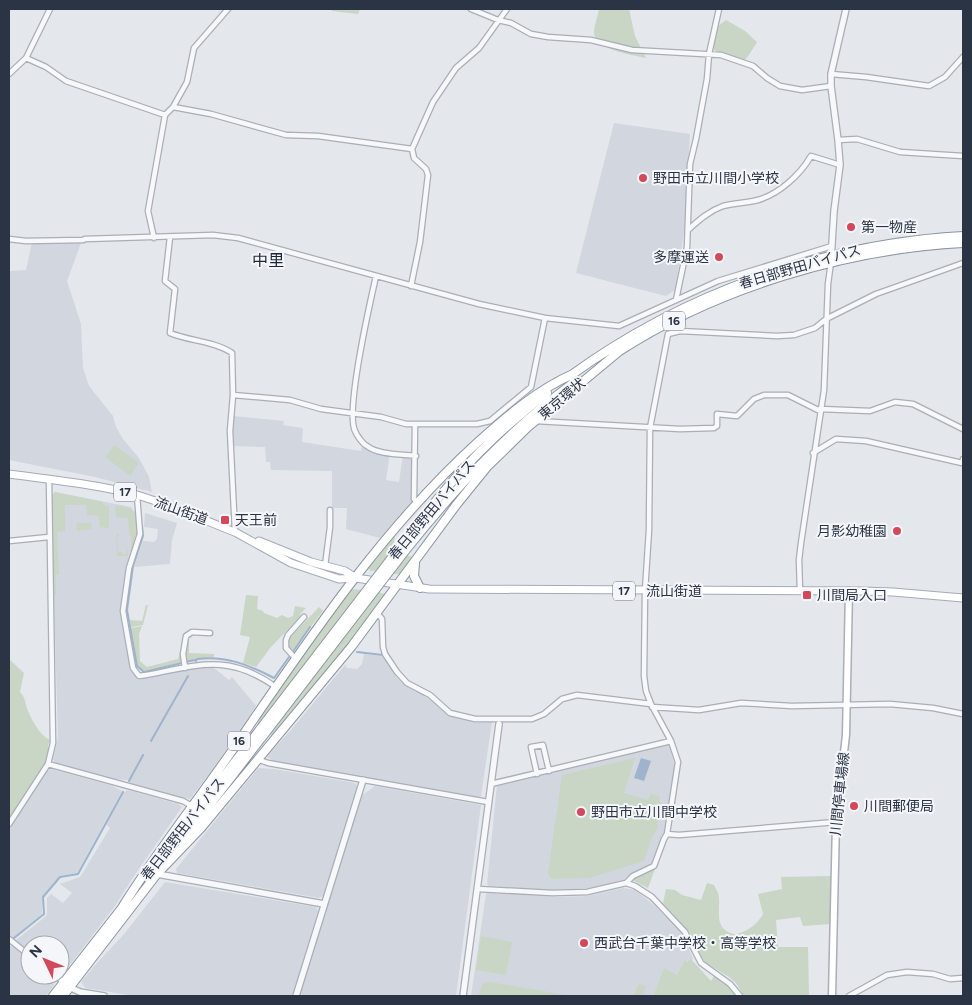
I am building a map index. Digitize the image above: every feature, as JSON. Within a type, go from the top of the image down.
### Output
[{"type":"highway","name":"春日部野田バイパス","points":[[403,549],[459,486],[512,432],[556,395],[622,349],[680,318],[734,294],[831,259],[875,246],[936,237],[963,236]]},
{"type":"highway","name":"春日部野田バイパス","points":[[70,981],[157,874],[264,730],[403,549],[449,485],[491,441],[529,408],[573,374],[632,336],[699,301],[767,274],[831,259],[938,244],[963,243]]},
{"type":"highway","name":"東京環状","points":[[415,562],[472,485],[503,451],[622,349]]},
{"type":"highway","name":"16","points":[[123,906],[146,869],[215,775],[276,686],[356,578],[418,502],[463,456],[505,418],[553,383],[573,374]]},
{"type":"highway","name":"16","points":[[157,874],[201,828],[330,673],[378,614],[415,562]]},
{"type":"highway","points":[[415,562],[414,576],[420,588]]},
{"type":"highway","name":"春日部野田バイパス","points":[[70,981],[123,906],[264,730]]},
{"type":"highway","name":"春日部野田バイパス","points":[[53,996],[67,985]]},
{"type":"highway","name":"春日部野田バイパス","points":[[63,996],[67,985]]},
{"type":"main road","name":"流山街道","points":[[9,474],[88,485],[137,495],[179,509],[325,566],[345,571],[356,578]]},
{"type":"main road","name":"流山街道","points":[[235,532],[297,566],[339,579],[356,578],[420,588],[464,590],[849,591],[893,592],[963,598]]},
{"type":"main road","name":"川間停車場線","points":[[832,996],[836,822],[846,735],[849,591]]},
{"type":"street","points":[[9,74],[26,58],[50,9]]},
{"type":"street","points":[[154,238],[148,211],[165,116],[173,107],[187,82],[194,48],[228,9]]},
{"type":"street","points":[[471,9],[498,20],[512,23],[531,34],[591,40],[632,50],[721,55],[753,66],[780,86],[802,90],[831,86]]},
{"type":"street","points":[[411,286],[420,242],[428,176],[426,169],[414,158],[412,149],[432,102],[456,68],[479,48],[507,9]]},
{"type":"street","points":[[676,300],[687,247],[690,164],[707,79],[709,54],[720,9]]},
{"type":"street","points":[[800,591],[799,560],[801,543],[813,453],[824,390],[828,284],[840,165],[831,74],[846,9]]},
{"type":"street","points":[[831,74],[866,76],[929,86],[945,77],[963,57]]},
{"type":"street","points":[[26,58],[46,67],[66,81],[165,116]]},
{"type":"street","points":[[173,107],[211,114],[286,135],[318,136],[412,149]]},
{"type":"street","points":[[838,140],[857,139],[900,152],[963,156]]},
{"type":"street","points":[[688,230],[708,213],[723,206],[770,196],[794,178],[811,156],[840,165]]},
{"type":"street","points":[[9,239],[26,241],[83,240],[213,235],[238,238],[479,304],[545,318],[619,326],[718,281],[832,246]]},
{"type":"street","points":[[170,237],[165,281],[175,290],[170,333],[183,339],[199,341],[232,353],[233,395],[230,430],[235,532]]},
{"type":"street","points":[[626,883],[632,876],[654,866],[667,834],[678,762],[671,741],[646,691],[644,676],[650,428],[668,334],[680,331],[777,336],[794,335],[815,328],[826,319],[876,294],[963,263]]},
{"type":"street","points":[[376,276],[365,325],[352,414],[355,431],[366,446],[375,450],[416,456]]},
{"type":"street","points":[[233,395],[290,400],[321,409],[381,417],[404,423],[477,424],[490,422],[531,387],[545,318]]},
{"type":"street","points":[[536,421],[650,428],[714,428],[717,426],[717,414],[738,416],[754,399],[764,395],[788,395],[820,410],[870,411],[895,402],[913,404],[963,429]]},
{"type":"street","points":[[416,424],[414,499],[418,502]]},
{"type":"street","points":[[813,453],[836,439],[866,441],[962,463],[963,459]]},
{"type":"street","points":[[9,824],[48,764],[53,743],[48,537],[49,479]]},
{"type":"street","points":[[137,495],[140,534],[130,568],[123,611],[133,668],[139,676],[212,663],[222,664],[252,672],[276,686]]},
{"type":"street","points":[[325,566],[330,527],[330,510]]},
{"type":"street","points":[[9,541],[48,537]]},
{"type":"street","points":[[378,614],[382,619],[385,654],[396,672],[407,683],[430,695],[450,713],[475,719],[532,719],[544,714],[562,699],[577,695],[652,706],[699,710],[741,703],[792,706],[846,704],[912,705],[963,714]]},
{"type":"street","points":[[296,659],[286,648],[286,640],[304,617]]},
{"type":"street","points":[[185,668],[183,654],[186,636],[192,632],[210,633]]},
{"type":"street","points":[[463,996],[499,724]]},
{"type":"street","points":[[491,784],[671,741]]},
{"type":"street","points":[[537,774],[531,747],[543,746],[549,771]]},
{"type":"street","points":[[257,759],[268,763],[488,802]]},
{"type":"street","points":[[48,764],[183,801],[192,806]]},
{"type":"street","points":[[296,996],[363,780]]},
{"type":"street","points":[[667,834],[679,835],[836,822]]},
{"type":"street","points":[[157,874],[324,904]]},
{"type":"street","points":[[478,889],[552,893],[587,892],[626,883],[643,890],[652,897],[685,932],[700,963],[730,984],[740,996]]},
{"type":"street","points":[[9,938],[20,947]]},
{"type":"street","points":[[849,996],[887,975],[908,972],[933,974],[950,979],[963,978]]},
{"type":"street","points":[[67,985],[80,992],[104,996]]},
{"type":"shaded area","name":"野田市立川間小学校","points":[[614,123],[690,134],[684,232],[675,290],[666,296],[576,273]]},
{"type":"shaded area","points":[[32,242],[81,243],[67,281],[81,324],[83,368],[89,386],[113,416],[116,427],[123,439],[139,458],[149,477],[152,492],[95,477],[9,460],[9,271],[26,270]]},
{"type":"shaded area","points":[[233,416],[284,421],[283,425],[303,428],[302,442],[361,451],[362,444],[390,453],[386,480],[399,482],[403,455],[414,458],[412,501],[380,538],[346,529],[347,508],[332,508],[332,471],[271,470],[270,462],[266,462],[265,447],[232,446],[231,430]]},
{"type":"shaded area","points":[[55,492],[131,507],[135,512],[138,534],[121,610],[132,671],[138,680],[210,665],[229,680],[232,677],[256,706],[190,799],[132,785],[128,780],[113,779],[55,763],[53,759],[58,737],[51,496]]},
{"type":"shaded area","points":[[145,513],[177,523],[172,540],[170,564],[134,567],[143,541],[154,542],[157,539],[158,529],[144,527]]},
{"type":"shaded area","points":[[364,654],[382,656],[398,679],[409,688],[431,700],[449,716],[475,723],[492,722],[481,796],[478,798],[271,761],[268,758],[267,756],[345,665],[347,668],[357,669],[362,664]]},
{"type":"shaded area","name":"野田市立川間中学校","points":[[669,744],[675,766],[672,793],[664,832],[652,865],[623,880],[588,888],[553,890],[489,886],[487,884],[497,785]]},
{"type":"shaded area","points":[[258,768],[355,783],[357,786],[323,896],[319,898],[177,873],[176,869]]},
{"type":"shaded area","points":[[51,769],[110,785],[122,791],[77,873],[60,876],[42,897],[42,914],[13,938],[9,934],[9,828],[45,772]]},
{"type":"shaded area","points":[[375,786],[481,805],[456,996],[299,996],[361,796]]},
{"type":"shaded area","points":[[128,790],[178,804],[182,807],[115,906],[70,965],[70,935],[22,935],[45,917],[47,914],[47,898],[51,894],[63,903],[72,893],[60,884],[80,877],[110,828],[106,824],[124,792]]},
{"type":"shaded area","points":[[165,882],[316,907],[318,911],[292,996],[134,996],[86,988],[81,982],[125,933]]},
{"type":"shaded area","name":"西武台千葉中学校・高等学校","points":[[623,888],[635,890],[655,906],[683,935],[693,958],[692,961],[690,958],[685,961],[677,975],[664,969],[653,996],[645,996],[638,984],[633,996],[471,996],[486,894],[559,897],[588,896]]},
{"type":"shaded area","points":[[9,945],[20,952],[20,985],[54,985],[46,996],[9,996]]},
{"type":"green space","points":[[331,9],[360,9],[358,14],[332,11]]},
{"type":"green space","points":[[599,9],[629,9],[635,36],[646,58],[607,48],[596,39],[594,30]]},
{"type":"green space","points":[[726,20],[745,31],[757,42],[742,63],[717,52],[709,45],[718,26]]},
{"type":"green space","points":[[114,445],[139,463],[130,476],[105,457]]},
{"type":"green space","points":[[55,492],[103,502],[103,504],[109,507],[109,527],[100,527],[99,516],[87,515],[86,505],[65,505],[65,531],[57,532],[59,575],[56,575],[56,595],[54,595],[51,496]]},
{"type":"green space","points":[[115,506],[131,510],[137,521],[138,528],[135,544],[132,551],[128,551],[128,556],[117,556],[116,534],[121,534],[117,536],[118,552],[122,552],[122,554],[127,554],[127,550],[131,550],[131,536],[129,535],[128,518],[116,517]]},
{"type":"green space","points":[[77,523],[91,523],[92,529],[78,531],[76,529]]},
{"type":"green space","points":[[395,536],[394,542],[396,547],[377,571],[371,571],[368,568]]},
{"type":"green space","points":[[407,555],[415,556],[401,574],[393,574]]},
{"type":"green space","points":[[351,589],[363,590],[260,723],[256,722]]},
{"type":"green space","points":[[378,592],[388,595],[334,664],[272,738],[270,732]]},
{"type":"green space","points":[[246,595],[258,596],[257,609],[277,618],[282,615],[288,618],[293,616],[295,606],[306,608],[256,667],[243,663],[250,637],[240,635]]},
{"type":"green space","points":[[146,605],[148,605],[143,625],[131,627],[130,620],[142,621]]},
{"type":"green space","points":[[319,607],[323,611],[291,652],[288,650],[288,640]]},
{"type":"green space","points":[[142,626],[139,634],[140,661],[147,667],[178,659],[183,645],[182,662],[144,671],[137,666],[131,628]]},
{"type":"green space","points":[[188,640],[189,653],[214,654],[214,657],[185,661],[184,655]]},
{"type":"green space","points":[[9,659],[24,673],[20,692],[37,727],[50,740],[48,746],[52,755],[9,821]]},
{"type":"green space","points":[[635,758],[624,793],[648,800],[650,794],[660,796],[659,801],[662,803],[657,829],[651,839],[644,861],[589,878],[551,879],[548,873],[562,775]]},
{"type":"green space","points":[[655,869],[648,888],[634,881],[634,878]]},
{"type":"green space","points":[[831,876],[831,924],[803,926],[800,917],[776,920],[778,947],[808,947],[809,996],[744,996],[736,983],[706,963],[690,933],[663,903],[666,889],[675,890],[682,895],[701,900],[707,883],[714,885],[718,893],[719,920],[723,929],[732,934],[737,934],[751,928],[758,921],[763,914],[758,894],[782,889],[781,877]]},
{"type":"green space","points":[[481,936],[512,942],[506,975],[476,970]]},
{"type":"green space","points":[[690,958],[711,981],[714,976],[736,996],[653,996],[664,968],[677,975],[685,960],[687,962]]},
{"type":"green space","points":[[490,982],[572,996],[479,996],[482,986]]},
{"type":"green space","points":[[638,984],[646,986],[645,996],[633,996]]},
{"type":"water","points":[[641,758],[651,761],[644,781],[634,778]]},
{"type":"waterway","points":[[142,526],[143,536],[133,566],[127,610],[137,666],[144,672],[182,663]]},
{"type":"waterway","points":[[292,653],[310,627]]},
{"type":"waterway","points":[[357,652],[383,655],[392,669],[405,683]]},
{"type":"waterway","points":[[196,661],[197,659],[217,658],[237,662],[274,678],[289,657]]},
{"type":"waterway","points":[[185,662],[195,660]]},
{"type":"waterway","points":[[151,741],[188,676]]},
{"type":"waterway","points":[[417,691],[424,695]]},
{"type":"waterway","points":[[129,781],[143,755]]},
{"type":"waterway","points":[[14,938],[44,914],[43,897],[60,877],[78,874],[123,792]]},
{"type":"place","name":"野田市立川間小学校","points":[[643,178]]},
{"type":"place","name":"第一物産","points":[[851,227]]},
{"type":"place","name":"多摩運送","points":[[719,257]]},
{"type":"place","name":"天王前","points":[[225,520]]},
{"type":"place","name":"月影幼稚園","points":[[897,531]]},
{"type":"place","name":"川間局入口","points":[[807,595]]},
{"type":"place","name":"川間郵便局","points":[[854,806]]},
{"type":"place","name":"野田市立川間中学校","points":[[581,812]]},
{"type":"place","name":"西武台千葉中学校・高等学校","points":[[584,943]]},
{"type":"district","name":"中里","points":[[268,260]]}]
